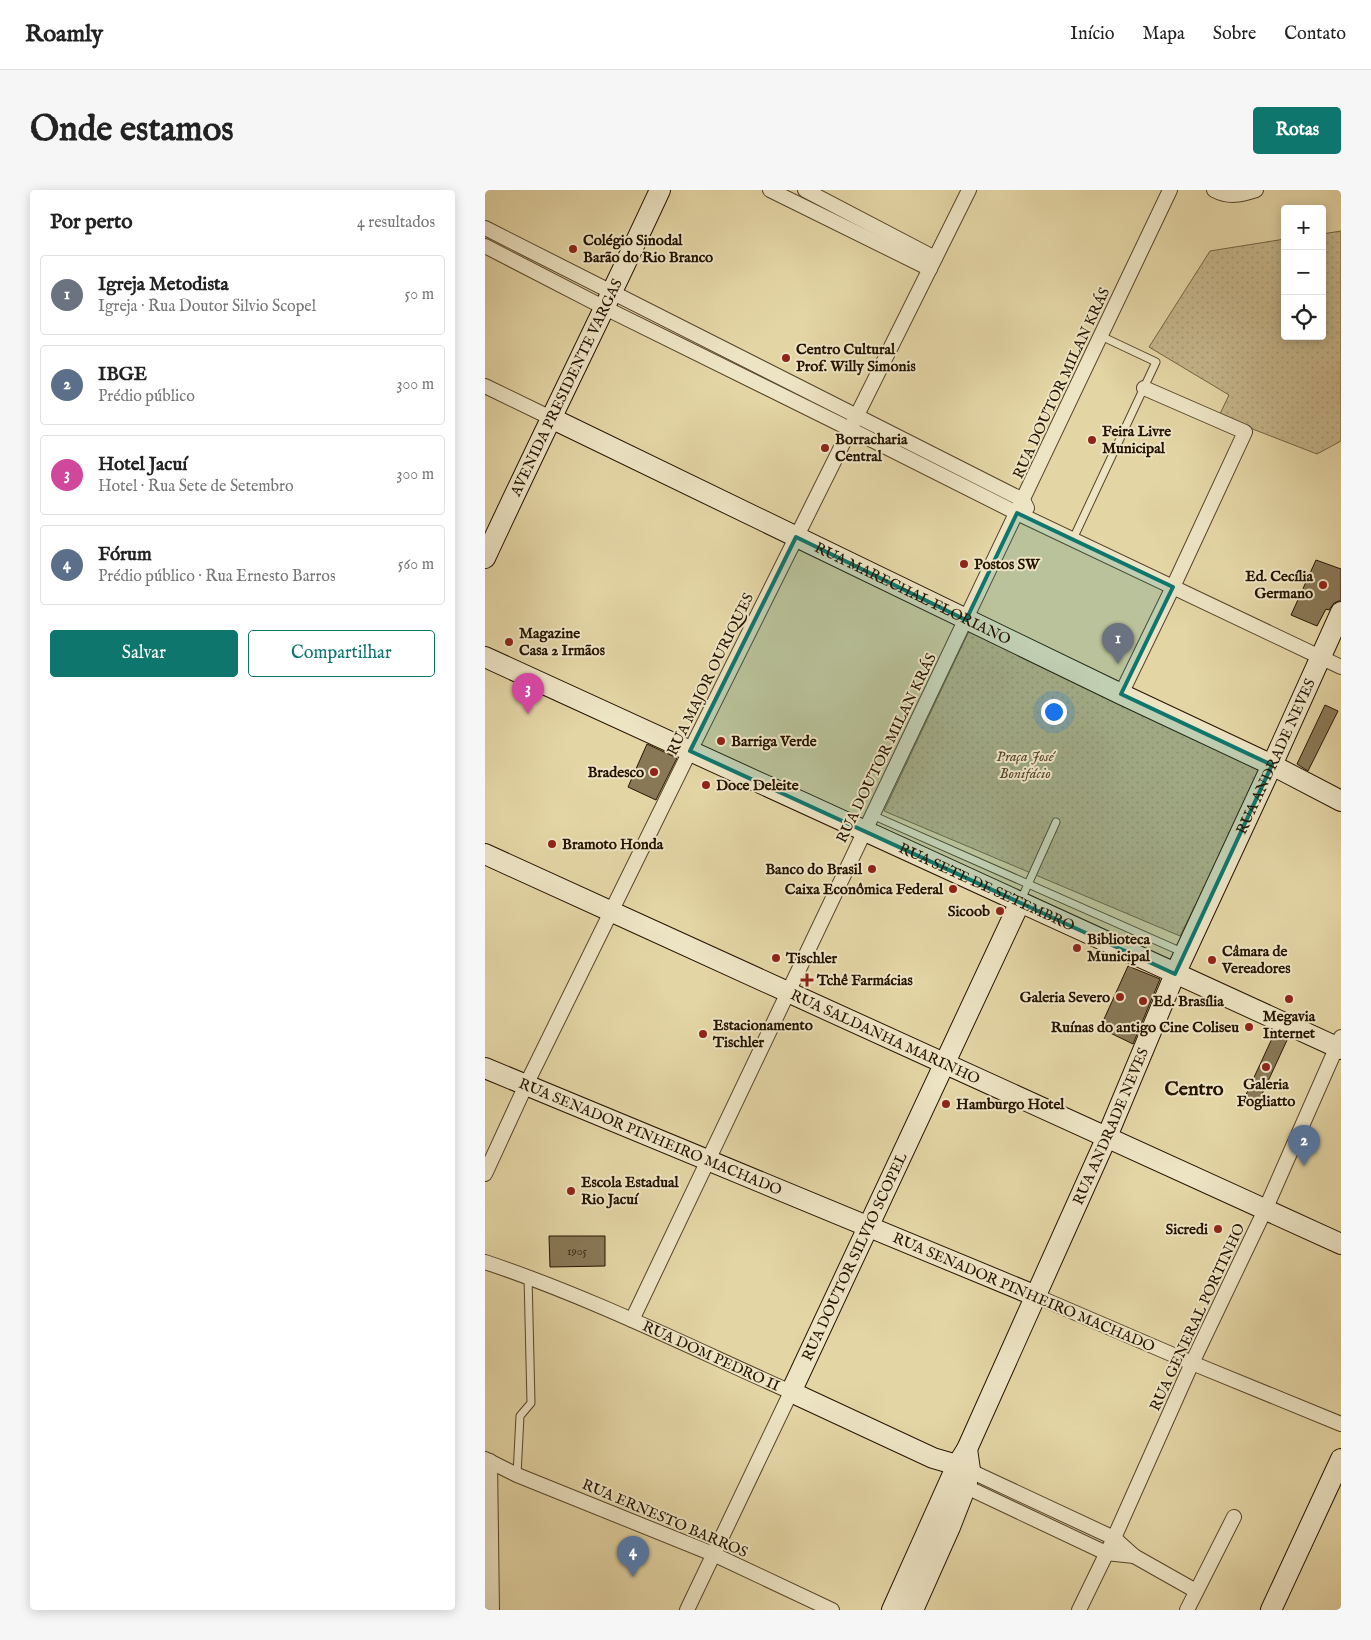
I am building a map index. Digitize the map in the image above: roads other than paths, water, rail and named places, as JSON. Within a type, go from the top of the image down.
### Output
[{"type":"main road","name":"AVENIDA PRESIDENTE VARGAS","points":[[485,558],[660,190]]},
{"type":"main road","name":"RUA MARECHAL FLORIANO","points":[[551,418],[966,620],[1272,765],[1341,801]]},
{"type":"main road","name":"RUA ANDRADE NEVES","points":[[925,1560],[1175,974],[1341,612]]},
{"type":"main road","name":"RUA SETE DE SETEMBRO","points":[[485,657],[690,751],[863,824],[928,849],[1020,902],[1090,923],[1175,974],[1339,1044]]},
{"type":"main road","name":"RUA SALDANHA MARINHO","points":[[485,854],[1106,1139],[1341,1244]]},
{"type":"main road","name":"RUA DOUTOR SILVIO SCOPEL","points":[[791,1392],[1020,902]]},
{"type":"main road","name":"RUA SENADOR PINHEIRO MACHADO","points":[[485,1068],[1036,1296]]},
{"type":"main road","name":"RUA DOM PEDRO II","points":[[791,1392],[962,1470]]},
{"type":"main road","points":[[1271,1610],[1341,1459]]},
{"type":"main road","points":[[892,1610],[925,1560]]},
{"type":"main road","points":[[913,1610],[925,1560]]},
{"type":"street","points":[[770,190],[846,228],[933,263]]},
{"type":"street","points":[[798,204],[805,190],[852,215],[933,263]]},
{"type":"street","name":"RUA MAJOR OURIQUES","points":[[485,1174],[526,1085],[690,751],[969,190]]},
{"type":"street","name":"RUA DOUTOR MILAN KRÁS","points":[[632,1320],[788,992],[863,824],[966,620],[1170,190]]},
{"type":"street","points":[[1214,190],[1224,196],[1245,194],[1256,190]]},
{"type":"street","points":[[846,228],[852,215]]},
{"type":"street","points":[[1032,520],[1023,500],[676,324],[609,300],[486,246],[490,230],[609,300],[669,340],[1017,513],[1341,667]]},
{"type":"street","points":[[669,340],[676,324]]},
{"type":"street","points":[[728,368],[736,355]]},
{"type":"street","name":"RUA MARECHAL FLORIANO","points":[[485,386],[551,418]]},
{"type":"street","points":[[1121,694],[1245,432],[1144,388]]},
{"type":"street","points":[[892,450],[899,437]]},
{"type":"street","points":[[959,484],[965,470]]},
{"type":"street","name":"RUA GENERAL PORTINHO","points":[[1079,1610],[1114,1538],[1192,1363],[1265,1210],[1339,1044]]},
{"type":"street","name":"RUA DOM PEDRO II","points":[[485,1262],[528,1276],[632,1320],[791,1392]]},
{"type":"street","name":"RUA SENADOR PINHEIRO MACHADO","points":[[1036,1296],[1341,1424]]},
{"type":"street","name":"RUA DOUTOR SILVIO SCOPEL","points":[[687,1610],[791,1392]]},
{"type":"street","points":[[488,1460],[492,1610]]},
{"type":"street","name":"RUA ERNESTO BARROS","points":[[488,1460],[517,1475],[713,1554],[832,1610]]},
{"type":"street","name":"RUA DOM PEDRO II","points":[[962,1470],[1114,1538],[1134,1556],[1196,1591]]},
{"type":"street","name":"RUA DOM PEDRO II","points":[[962,1470],[1106,1553],[1134,1556]]},
{"type":"street","points":[[1187,1610],[1234,1517]]},
{"type":"lane","points":[[1073,539],[1156,362],[1101,336]]},
{"type":"lane","points":[[1020,902],[1055,822]]},
{"type":"lane","name":"RUA SETE DE SETEMBRO","points":[[928,849],[1028,884],[1090,923],[1185,953]]},
{"type":"lane","points":[[517,1475],[520,1416],[531,1403],[528,1276]]},
{"type":"place","name":"Colégio Sinodal Barão do Rio Branco","points":[[573,249]]},
{"type":"place","name":"Centro Cultural Prof. Willy Simonis","points":[[786,358]]},
{"type":"place","name":"Feira Livre Municipal","points":[[1092,440]]},
{"type":"place","name":"Borracharia Central","points":[[825,448]]},
{"type":"place","name":"Postos SW","points":[[964,564]]},
{"type":"place","name":"Ed. Cecília Germano","points":[[1323,585]]},
{"type":"place","name":"Magazine Casa 2 Irmãos","points":[[509,642]]},
{"type":"place","name":"Igreja Metodista","points":[[1118,664]]},
{"type":"place","name":"Hotel Jacuí","points":[[528,714]]},
{"type":"place","name":"Barriga Verde","points":[[721,741]]},
{"type":"place","name":"Bradesco","points":[[654,772]]},
{"type":"place","name":"Doce Deleite","points":[[706,785]]},
{"type":"place","name":"Bramoto Honda","points":[[552,844]]},
{"type":"place","name":"Banco do Brasil","points":[[872,869]]},
{"type":"place","name":"Caixa Econômica Federal","points":[[953,889]]},
{"type":"place","name":"Sicoob","points":[[1000,911]]},
{"type":"place","name":"Biblioteca Municipal","points":[[1077,948]]},
{"type":"place","name":"Tischler","points":[[776,958]]},
{"type":"place","name":"Câmara de Vereadores","points":[[1212,960]]},
{"type":"place","name":"Tchê Farmácias","points":[[807,980]]},
{"type":"place","name":"Galeria Severo","points":[[1120,997]]},
{"type":"place","name":"Megavia Internet","points":[[1289,999]]},
{"type":"place","name":"Ed. Brasília","points":[[1143,1001]]},
{"type":"place","name":"Ruínas do antigo Cine Coliseu","points":[[1249,1027]]},
{"type":"place","name":"Estacionamento Tischler","points":[[703,1034]]},
{"type":"place","name":"Galeria Fogliatto","points":[[1266,1067]]},
{"type":"place","name":"Hamburgo Hotel","points":[[946,1104]]},
{"type":"place","name":"IBGE","points":[[1304,1166]]},
{"type":"place","name":"Escola Estadual Rio Jacuí","points":[[571,1191]]},
{"type":"place","name":"Sicredi","points":[[1218,1229]]},
{"type":"place","name":"Fórum","points":[[633,1577]]},
{"type":"district","name":"Centro","points":[[1194,1088]]},
{"type":"park label","name":"Praça José Bonifácio","points":[[1025,764]]}]
